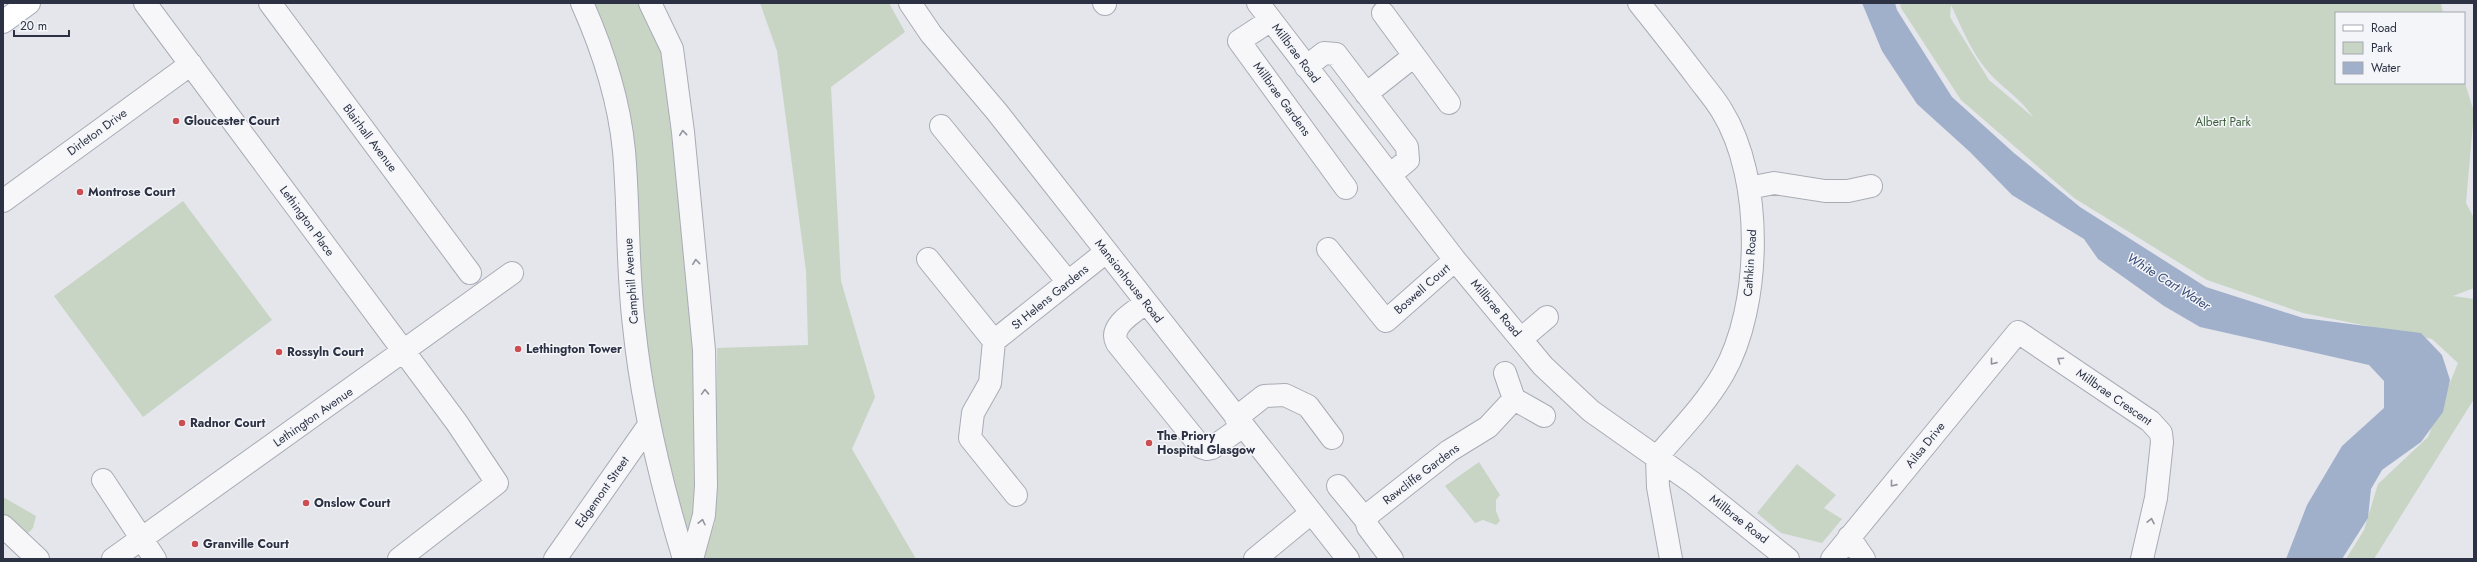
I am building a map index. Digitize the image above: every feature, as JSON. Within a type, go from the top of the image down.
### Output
[{"type":"main road","points":[[3,22],[29,3]]},
{"type":"street","name":"Lethington Place","points":[[145,3],[404,352],[468,440],[497,483],[399,559]]},
{"type":"street","name":"Blairhall Avenue","points":[[270,3],[470,273]]},
{"type":"street","name":"Camphill Avenue","points":[[582,3],[607,66],[617,107],[624,150],[634,326],[649,425],[668,506],[684,559]]},
{"type":"street","points":[[650,3],[672,49],[683,132],[704,350],[706,486],[704,515],[692,559]]},
{"type":"street","name":"Mansionhouse Road","points":[[910,3],[931,34],[997,112],[1348,559]]},
{"type":"street","name":"Cathkin Road","points":[[1639,3],[1722,111],[1735,139],[1749,188],[1753,226],[1752,259],[1746,307],[1740,333],[1723,373],[1707,398],[1657,457]]},
{"type":"street","name":"Millbrae Road","points":[[1265,11],[1306,67],[1455,260],[1544,366],[1591,411],[1657,457],[1737,517],[1788,559]]},
{"type":"street","name":"Millbrae Gardens","points":[[1265,11],[1239,41],[1346,188]]},
{"type":"street","points":[[1383,13],[1449,103]]},
{"type":"street","points":[[1306,67],[1324,53],[1336,54],[1406,147],[1408,160],[1390,175]]},
{"type":"street","points":[[1366,94],[1414,56]]},
{"type":"street","name":"Dirleton Drive","points":[[3,200],[191,64]]},
{"type":"street","points":[[941,126],[1068,282]]},
{"type":"street","points":[[1749,188],[1774,183],[1826,191],[1848,191],[1871,186]]},
{"type":"street","name":"Boswell Court","points":[[1328,250],[1386,320],[1455,260]]},
{"type":"street","name":"St Helens Gardens","points":[[994,341],[1106,252]]},
{"type":"street","points":[[928,259],[994,341],[990,383],[973,413],[970,438],[1016,495]]},
{"type":"street","name":"Lethington Avenue","points":[[113,559],[404,352],[512,273]]},
{"type":"street","points":[[1146,303],[1117,327],[1115,336],[1117,343],[1201,447],[1207,449],[1212,448],[1240,422],[1264,396],[1285,395],[1308,406],[1332,438]]},
{"type":"street","points":[[1521,339],[1547,317]]},
{"type":"street","name":"Ailsa Drive","points":[[1832,559],[2018,332]]},
{"type":"street","name":"Millbrae Crescent","points":[[2018,332],[2150,420],[2161,433],[2162,442],[2156,498],[2142,559]]},
{"type":"street","points":[[1505,374],[1514,399],[1544,416]]},
{"type":"street","name":"Rawcliffe Gardens","points":[[1366,520],[1369,514],[1449,451],[1488,427],[1514,399]]},
{"type":"street","name":"Edgemont Street","points":[[555,559],[649,425]]},
{"type":"street","points":[[1657,457],[1658,487],[1671,559]]},
{"type":"street","points":[[103,480],[155,559]]},
{"type":"street","points":[[1338,486],[1366,520],[1368,527],[1392,559]]},
{"type":"street","points":[[1255,559],[1311,513]]},
{"type":"street","points":[[3,526],[38,559]]},
{"type":"street","points":[[1849,537],[1864,559]]},
{"type":"green space","points":[[592,3],[637,3],[641,7],[662,47],[673,98],[697,357],[699,513],[688,537],[660,436]]},
{"type":"green space","points":[[760,3],[889,3],[905,32],[831,87],[841,281],[875,397],[852,449],[916,559],[702,559],[715,522],[717,348],[808,345],[806,271],[777,51]]},
{"type":"green space","name":"Albert Park","points":[[1900,3],[2441,3],[2443,12],[2335,12],[2335,84],[2465,83],[2474,112],[2466,203],[2474,218],[2474,288],[2453,296],[2474,299],[2474,399],[2374,559],[2346,559],[2364,530],[2378,484],[2428,437],[2458,363],[2432,339],[2303,313],[2207,280],[2074,198],[1961,100],[1901,8]],"holes":[[[1951,5],[1970,45],[1985,68],[2022,103],[2033,117],[1989,80],[1950,17]]]},
{"type":"green space","points":[[183,201],[272,320],[143,417],[54,296]]},
{"type":"green space","points":[[1479,462],[1500,495],[1496,500],[1496,511],[1500,521],[1496,525],[1483,520],[1475,523],[1445,486]]},
{"type":"green space","points":[[1797,464],[1836,495],[1824,508],[1842,519],[1822,543],[1781,533],[1757,513]]},
{"type":"green space","points":[[3,497],[36,516],[33,528],[27,534],[3,517]]},
{"type":"water","name":"White Cart Water","points":[[1862,3],[1895,3],[1897,10],[1952,97],[2014,153],[2080,207],[2206,287],[2303,318],[2421,333],[2442,355],[2450,380],[2443,412],[2421,442],[2382,470],[2371,489],[2368,518],[2342,559],[2286,559],[2307,505],[2342,446],[2384,408],[2384,381],[2369,365],[2200,327],[2164,306],[2098,259],[2084,239],[2012,195],[1970,152],[1917,104],[1882,51]]},
{"type":"place","name":"Gloucester Court","points":[[176,121]]},
{"type":"place","name":"Montrose Court","points":[[80,192]]},
{"type":"place","name":"Lethington Tower","points":[[518,349]]},
{"type":"place","name":"Rossyln Court","points":[[279,352]]},
{"type":"place","name":"Radnor Court","points":[[182,423]]},
{"type":"place","name":"The Priory Hospital Glasgow","points":[[1149,443]]},
{"type":"place","name":"Onslow Court","points":[[306,503]]},
{"type":"place","name":"Granville Court","points":[[195,544]]}]
